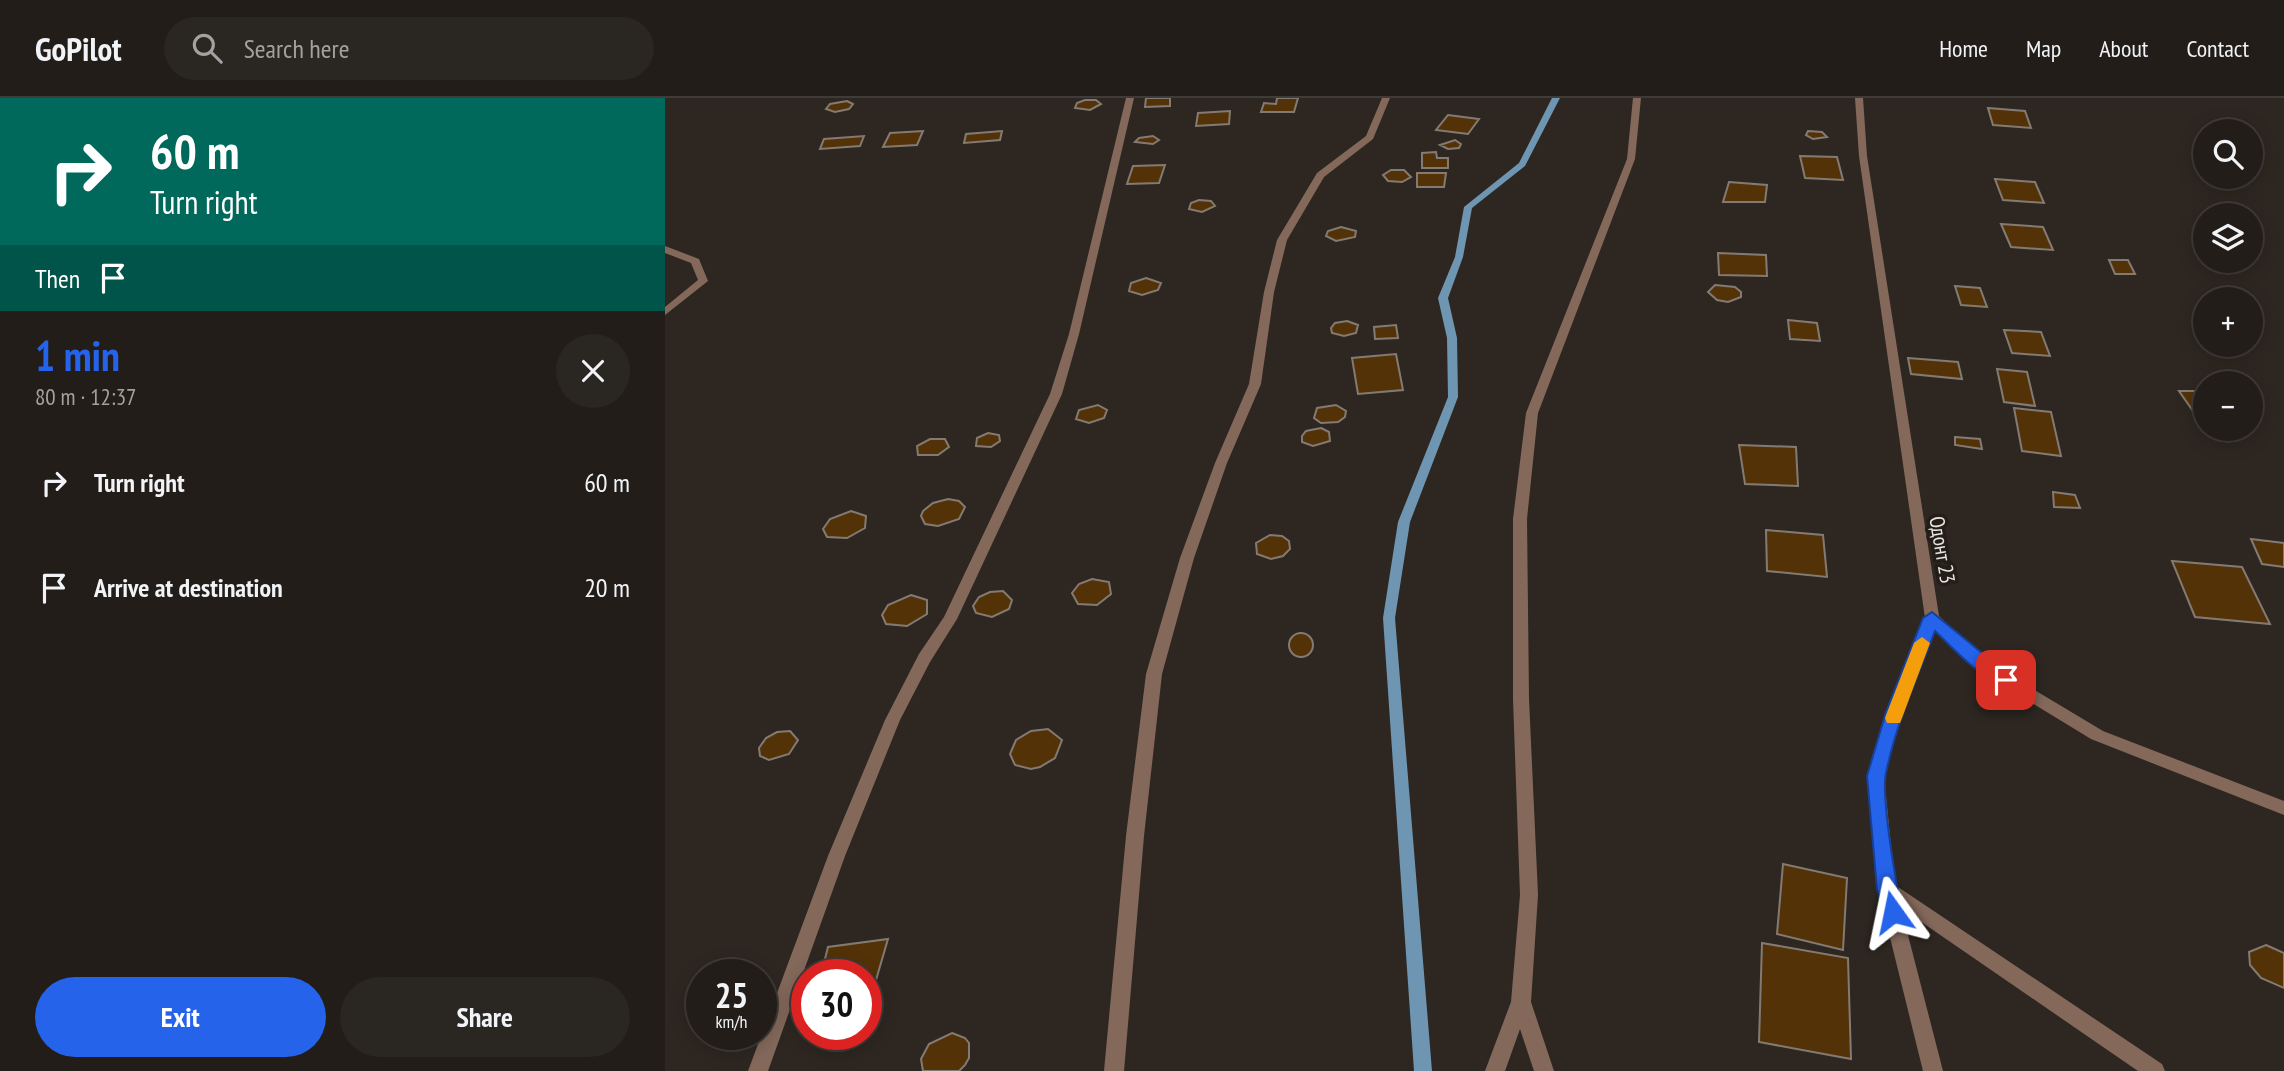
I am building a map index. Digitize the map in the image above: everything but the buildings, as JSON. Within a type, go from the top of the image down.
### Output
[{"type":"street","points":[[758,1071],[844,838],[897,709],[929,646],[950,619],[1056,394],[1074,334],[1130,98]]},
{"type":"street","points":[[1114,1071],[1135,836],[1158,661],[1187,558],[1221,463],[1255,384],[1269,292],[1282,240],[1320,175],[1370,137],[1386,98]]},
{"type":"street","points":[[1495,1071],[1521,1002],[1529,895],[1521,699],[1520,519],[1532,414],[1631,159],[1637,98]]},
{"type":"street","name":"Одонт 23","points":[[1859,98],[1864,169],[1932,618]]},
{"type":"street","points":[[665,248],[695,261],[703,281],[665,312]]},
{"type":"street","points":[[1933,1071],[1887,889],[1876,776],[1895,712],[1932,618],[1983,666],[2097,735],[2284,808]]},
{"type":"street","points":[[1887,889],[2155,1071]]},
{"type":"street","points":[[1521,1002],[1544,1071]]},
{"type":"waterway","points":[[1423,1071],[1389,618],[1404,522],[1453,397],[1452,338],[1443,298],[1459,257],[1468,207],[1522,164],[1556,98]]},
{"type":"slow traffic","points":[[1893,718],[1922,643]]},
{"type":"route","points":[[1893,912],[1887,889],[1876,776],[1895,712],[1932,618],[1983,666],[2006,680]]}]
